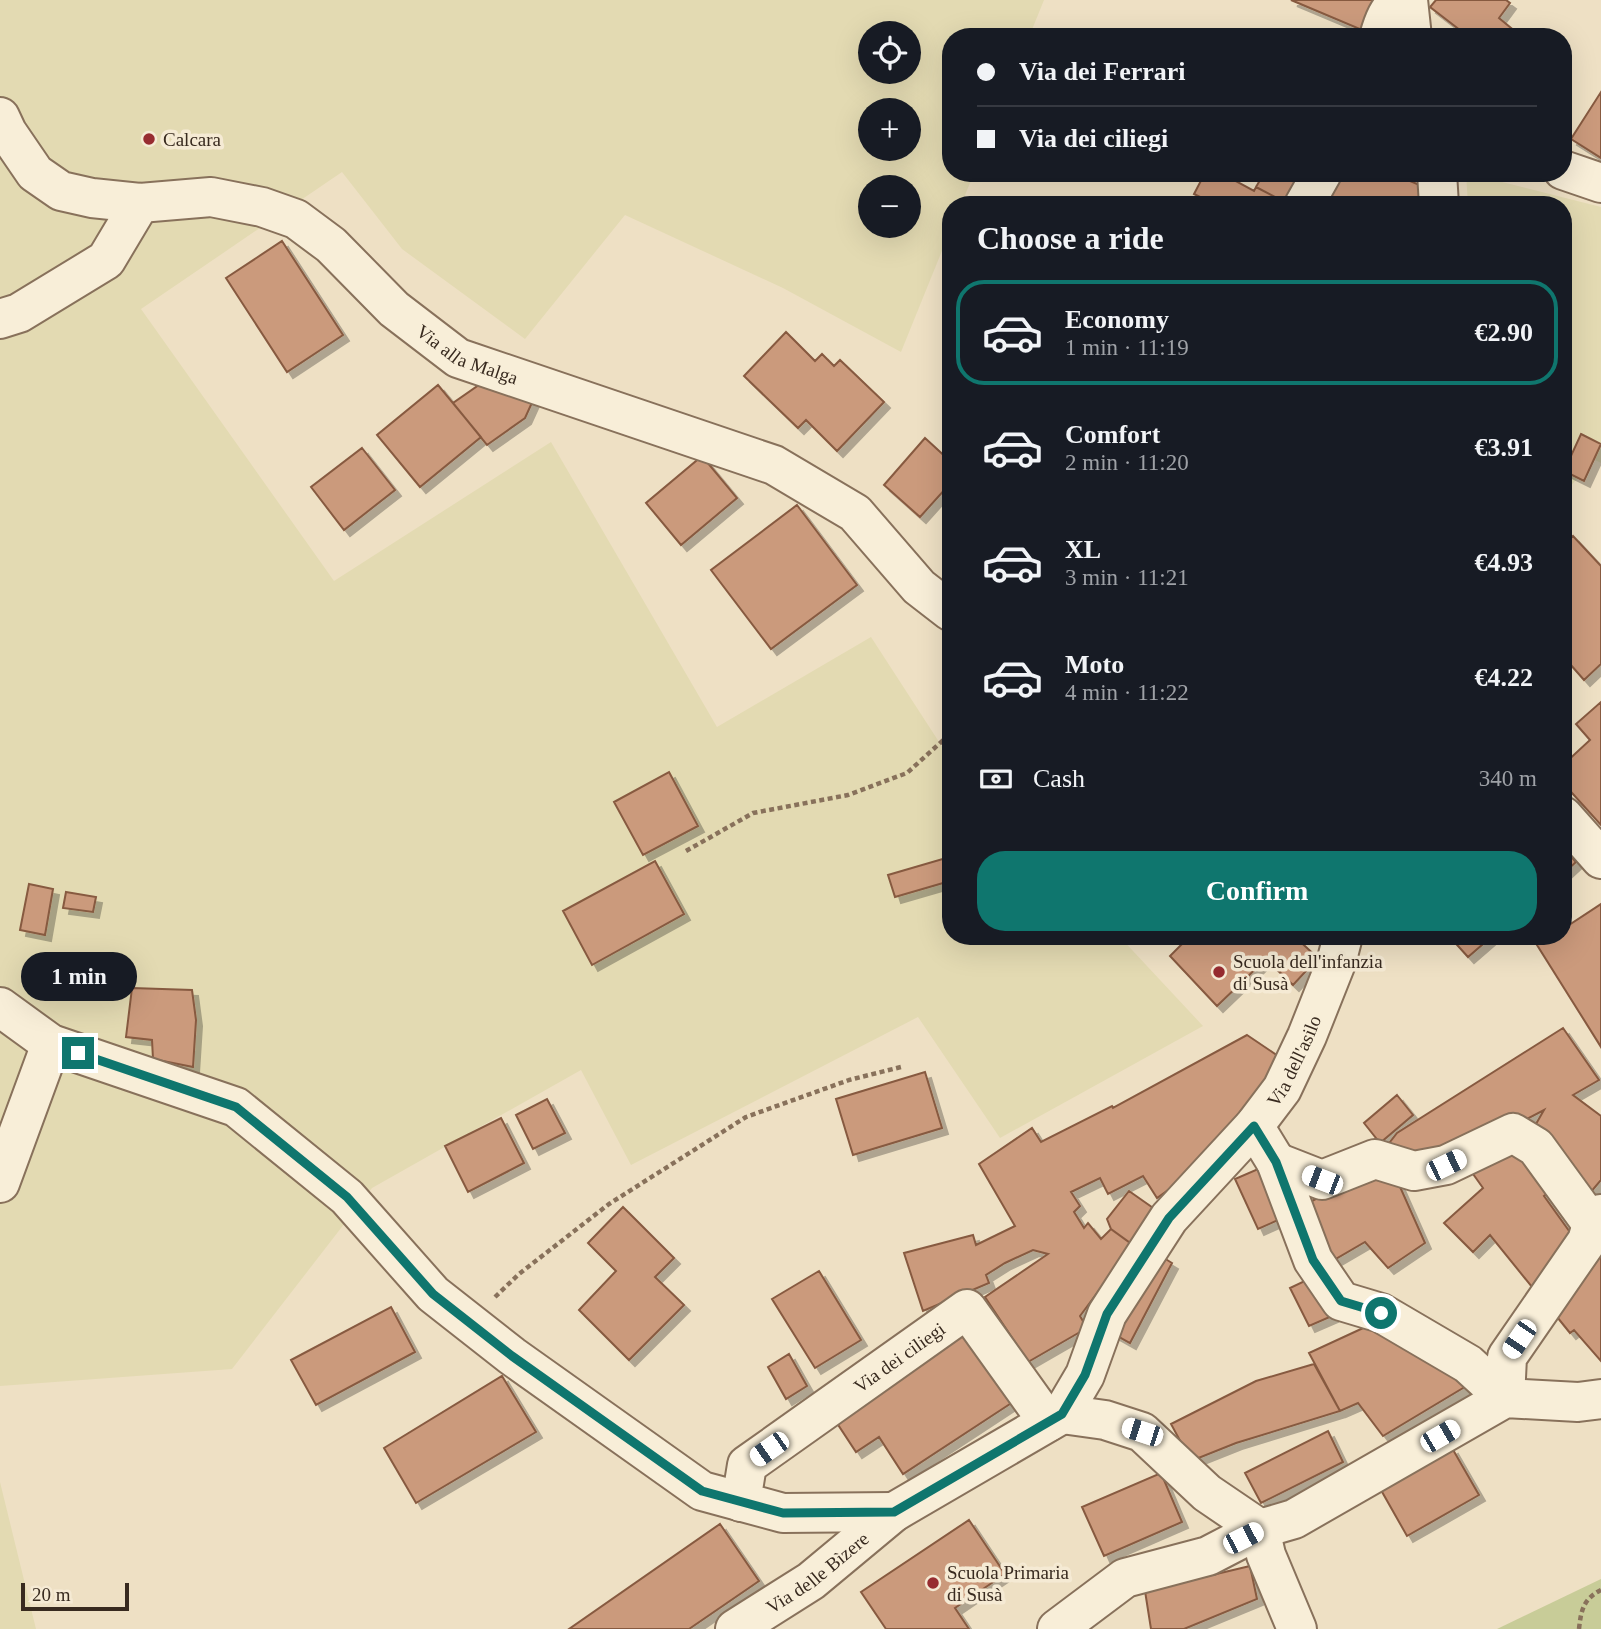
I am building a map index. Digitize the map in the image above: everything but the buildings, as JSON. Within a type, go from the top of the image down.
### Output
[{"type":"street","points":[[1382,28],[1384,20],[1396,3],[1402,0]]},
{"type":"street","points":[[1408,0],[1411,28]]},
{"type":"street","name":"Via alla Malga","points":[[0,117],[35,173],[61,191],[92,198],[140,202],[211,197],[262,207],[296,219],[331,246],[394,309],[458,358],[774,466],[855,513],[919,587],[942,605]]},
{"type":"street","points":[[1572,173],[1601,183]]},
{"type":"street","points":[[0,319],[19,313],[106,260],[140,202]]},
{"type":"street","points":[[1572,826],[1601,859]]},
{"type":"street","name":"Via dell'asilo","points":[[1055,1418],[1085,1375],[1107,1314],[1169,1218],[1254,1126],[1282,1088],[1307,1036],[1341,945]]},
{"type":"street","points":[[0,1007],[51,1044],[236,1107],[347,1197],[433,1294],[512,1356],[702,1491],[783,1513],[894,1512],[1055,1418],[1105,1420],[1142,1432],[1207,1493],[1260,1529],[1266,1555],[1297,1629]]},
{"type":"street","points":[[0,1184],[51,1044]]},
{"type":"street","points":[[1254,1126],[1276,1162],[1313,1260],[1341,1301],[1381,1313],[1468,1364],[1505,1398]]},
{"type":"street","points":[[1276,1162],[1322,1180],[1375,1159],[1414,1171],[1446,1165],[1513,1133],[1536,1147],[1597,1219],[1587,1241],[1507,1357],[1505,1398]]},
{"type":"street","name":"Via dei ciliegi","points":[[741,1502],[747,1465],[967,1309],[1055,1418]]},
{"type":"street","points":[[1057,1629],[1125,1578],[1208,1556],[1260,1529],[1294,1519],[1505,1398],[1578,1402],[1601,1399]]},
{"type":"street","name":"Via delle Bìzere","points":[[735,1629],[811,1581],[894,1512]]},
{"type":"path","points":[[686,850],[753,813],[848,795],[907,773],[942,741]]},
{"type":"path","points":[[470,1323],[519,1273],[609,1204],[746,1117],[849,1080],[901,1067]]},
{"type":"path","points":[[1578,1629],[1581,1610],[1587,1600],[1601,1590]]},
{"type":"shaded area","points":[[0,0],[1044,0],[1033,28],[942,28],[942,182],[970,182],[965,196],[942,196],[942,251],[901,352],[783,288],[625,215],[525,339],[402,249],[342,172],[141,309],[334,581],[551,442],[717,727],[871,637],[942,746],[942,945],[1127,945],[1203,1026],[1000,1138],[918,1017],[631,1165],[581,1070],[372,1188],[232,1369],[0,1386]]},
{"type":"shaded area","points":[[1467,182],[1502,182],[1557,196],[1467,196]]},
{"type":"shaded area","points":[[1572,200],[1601,207],[1601,463],[1595,460],[1572,484]]},
{"type":"shaded area","points":[[0,1482],[36,1629],[0,1629]]},
{"type":"green space","points":[[1601,1579],[1601,1629],[1497,1629]]},
{"type":"place","name":"Calcara","points":[[149,139]]},
{"type":"place","name":"Scuola dell'infanzia di Susà","points":[[1219,972]]},
{"type":"place","name":"Scuola Primaria di Susà","points":[[933,1583]]},
{"type":"route","points":[[78,1053],[236,1107],[347,1197],[433,1294],[512,1356],[702,1491],[783,1513],[894,1512],[1062,1414],[1085,1375],[1107,1314],[1169,1218],[1254,1126],[1276,1162],[1313,1260],[1341,1301],[1381,1313]]}]
